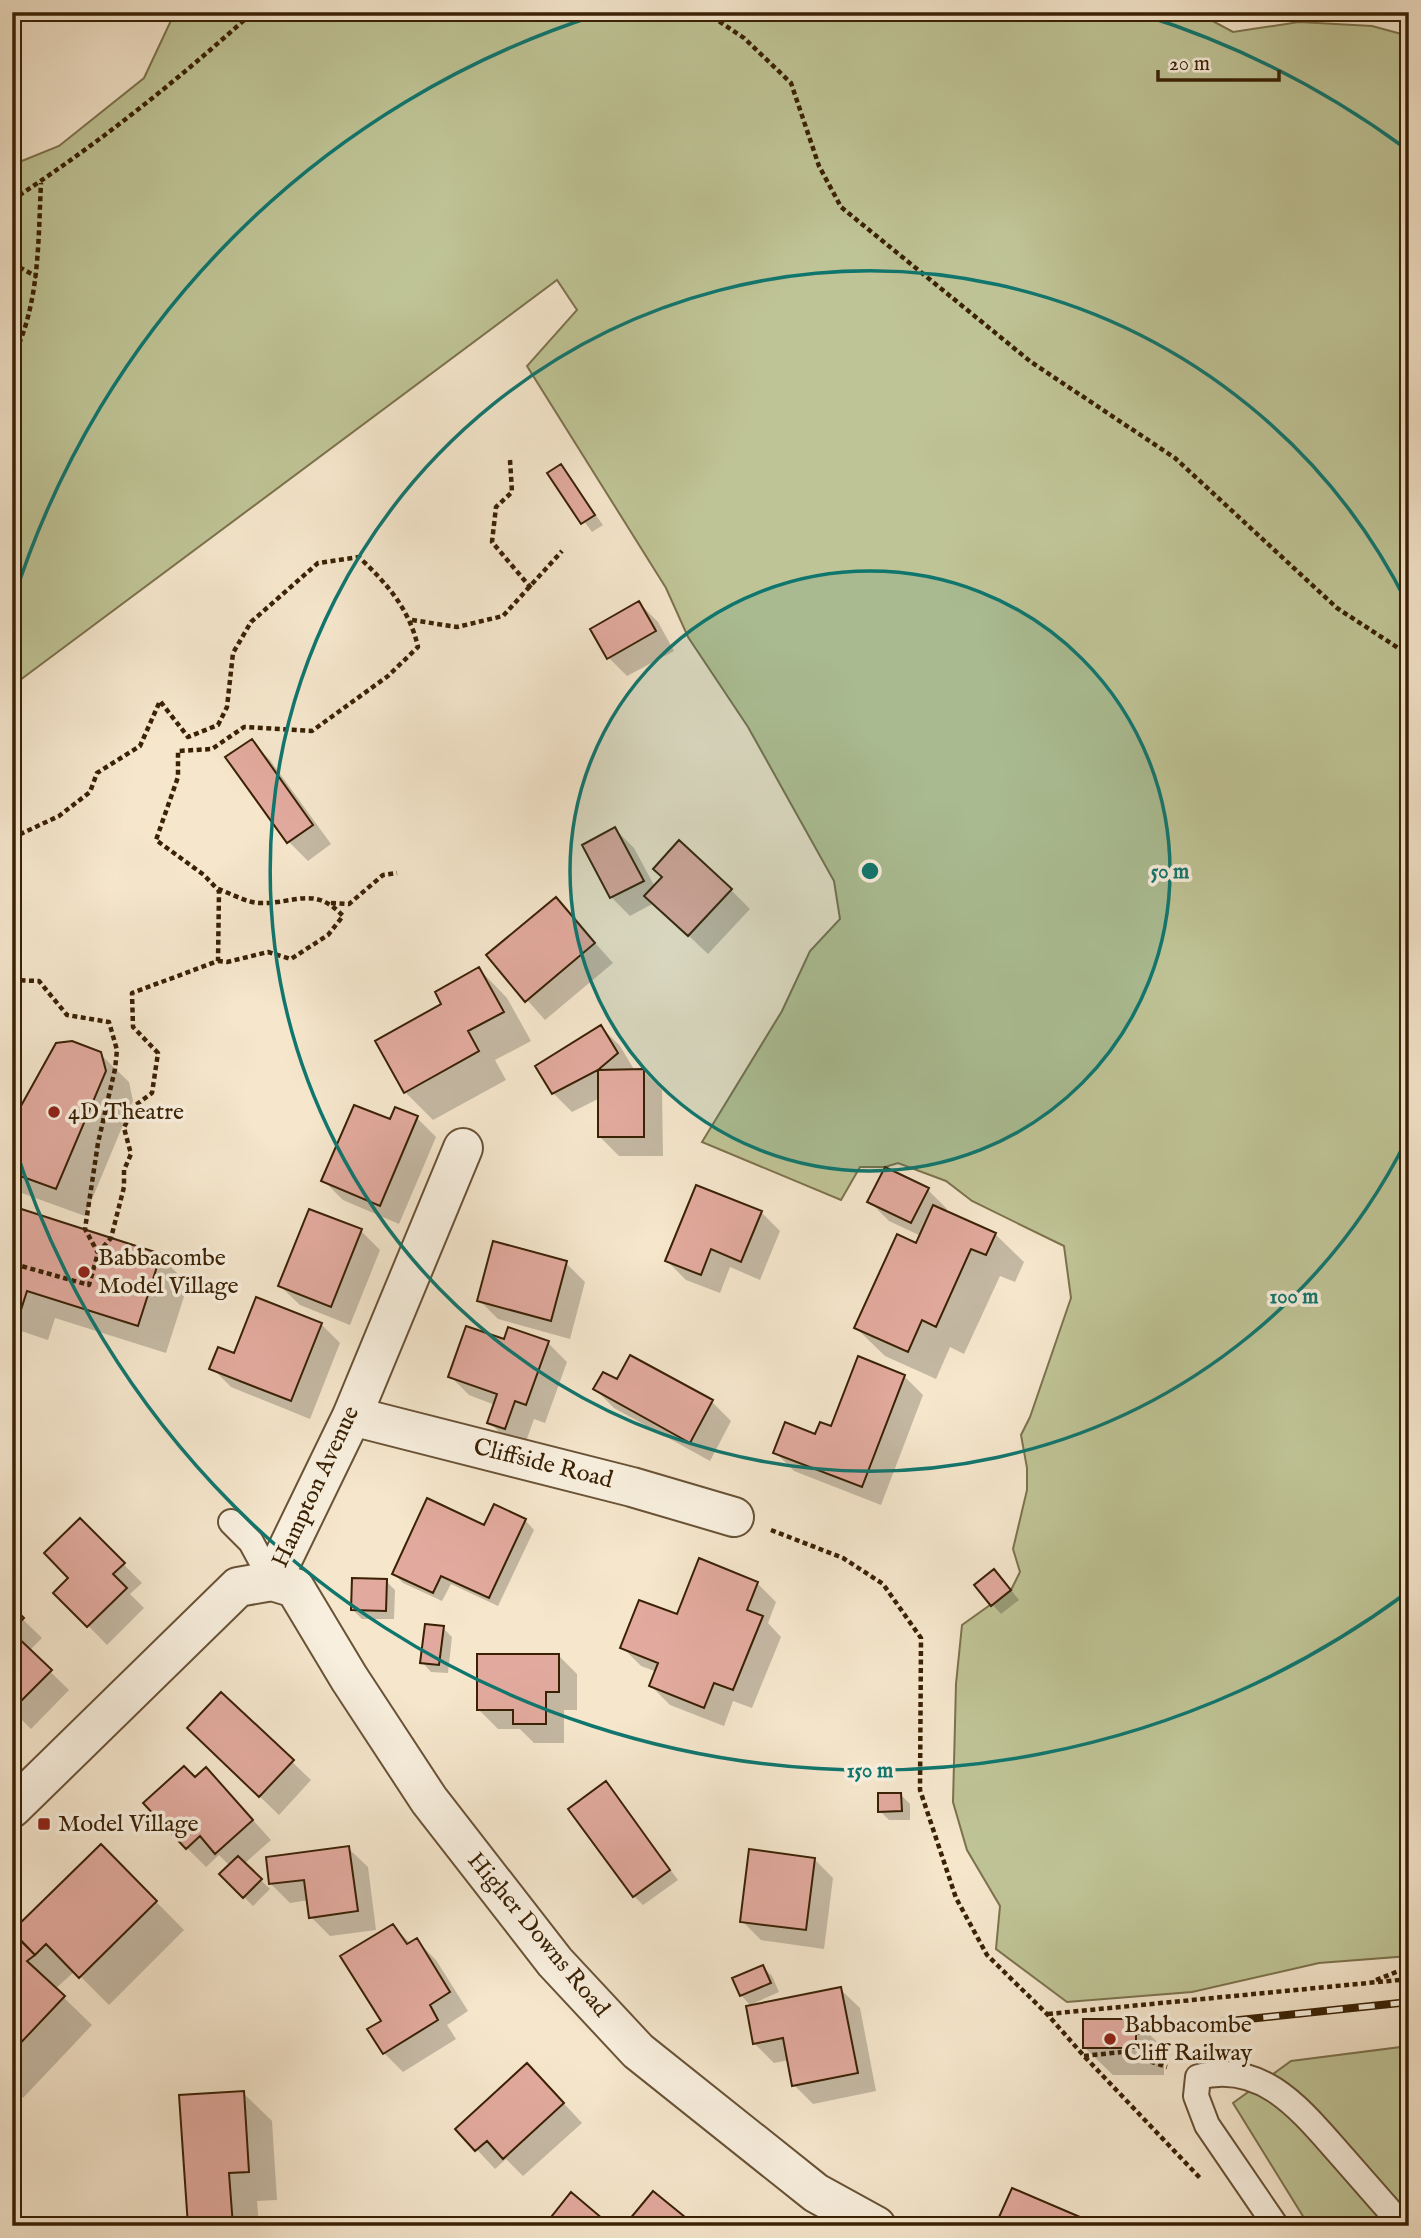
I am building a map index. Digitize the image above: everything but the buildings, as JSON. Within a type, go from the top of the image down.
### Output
[{"type":"street","name":"Hampton Avenue","points":[[12,1808],[238,1587],[272,1581],[352,1416],[463,1148]]},
{"type":"street","name":"Cliffside Road","points":[[352,1416],[632,1487],[734,1517]]},
{"type":"street","name":"Higher Downs Road","points":[[272,1581],[295,1588],[349,1678],[429,1800],[555,1962],[584,1994],[638,2051],[816,2193],[876,2226]]},
{"type":"lane","points":[[231,1522],[251,1542],[272,1581]]},
{"type":"lane","points":[[1276,2226],[1208,2125],[1196,2096],[1198,2077],[1219,2072],[1241,2075],[1267,2085],[1297,2105],[1403,2226]]},
{"type":"path","points":[[12,200],[85,152],[180,77],[253,12]]},
{"type":"path","points":[[705,12],[744,38],[791,83],[819,166],[841,207],[1031,362],[1175,458],[1337,608],[1409,655]]},
{"type":"path","points":[[12,359],[24,336],[37,277],[41,182]]},
{"type":"path","points":[[12,263],[37,277]]},
{"type":"path","points":[[510,460],[512,492],[496,507],[492,542],[531,588]]},
{"type":"path","points":[[412,621],[457,627],[503,617],[562,551]]},
{"type":"path","points":[[12,838],[59,816],[90,792],[97,773],[140,746],[160,701],[188,737],[218,724],[226,706],[233,653],[251,622],[318,563],[359,557],[390,586],[412,621],[418,646],[388,676],[313,731],[244,727],[212,748],[178,751],[178,777],[156,840],[204,875],[219,891],[218,961]]},
{"type":"path","points":[[217,889],[259,903],[303,897],[349,904],[383,875],[397,873]]},
{"type":"path","points":[[12,1268],[14,1264],[89,1286],[98,1254],[111,1238],[124,1187],[124,1170],[131,1154],[124,1128],[133,1107],[152,1093],[158,1053],[133,1027],[132,993],[218,961],[227,962],[268,952],[291,959],[328,935],[343,916],[330,903]]},
{"type":"path","points":[[12,980],[39,981],[66,1015],[109,1022],[117,1050],[115,1069],[98,1143],[85,1229],[98,1254]]},
{"type":"path","points":[[734,1517],[843,1558],[883,1584],[921,1638],[920,1790],[956,1898],[987,1955],[1047,2014],[1206,2184]]},
{"type":"path","points":[[1368,1983],[1409,1967]]},
{"type":"path","points":[[1047,2014],[1409,1979]]},
{"type":"path","points":[[1084,2056],[1122,2053],[1198,2077]]},
{"type":"green space","points":[[175,12],[1196,12],[1233,32],[1299,22],[1372,26],[1409,36],[1409,1956],[1319,1963],[1192,1992],[1067,2002],[996,1949],[1000,1906],[967,1850],[953,1802],[956,1684],[962,1625],[1011,1590],[1020,1572],[1013,1549],[1027,1490],[1027,1468],[1021,1435],[1030,1417],[1071,1298],[1064,1246],[972,1201],[946,1181],[898,1163],[885,1167],[860,1167],[841,1200],[702,1142],[782,1011],[810,951],[840,919],[834,881],[748,727],[688,637],[666,588],[527,366],[577,310],[557,280],[12,686],[12,165],[59,146],[144,78]]},
{"type":"green space","points":[[1409,2046],[1409,2226],[1309,2226],[1233,2103],[1291,2061]]},
{"type":"railway","points":[[1136,2031],[1409,2002]]},
{"type":"place","name":"4D Theatre","points":[[54,1112]]},
{"type":"place","name":"Babbacombe Model Village","points":[[84,1272]]},
{"type":"place","name":"Model Village","points":[[44,1824]]},
{"type":"place","name":"Babbacombe Cliff Railway","points":[[1110,2039]]}]
